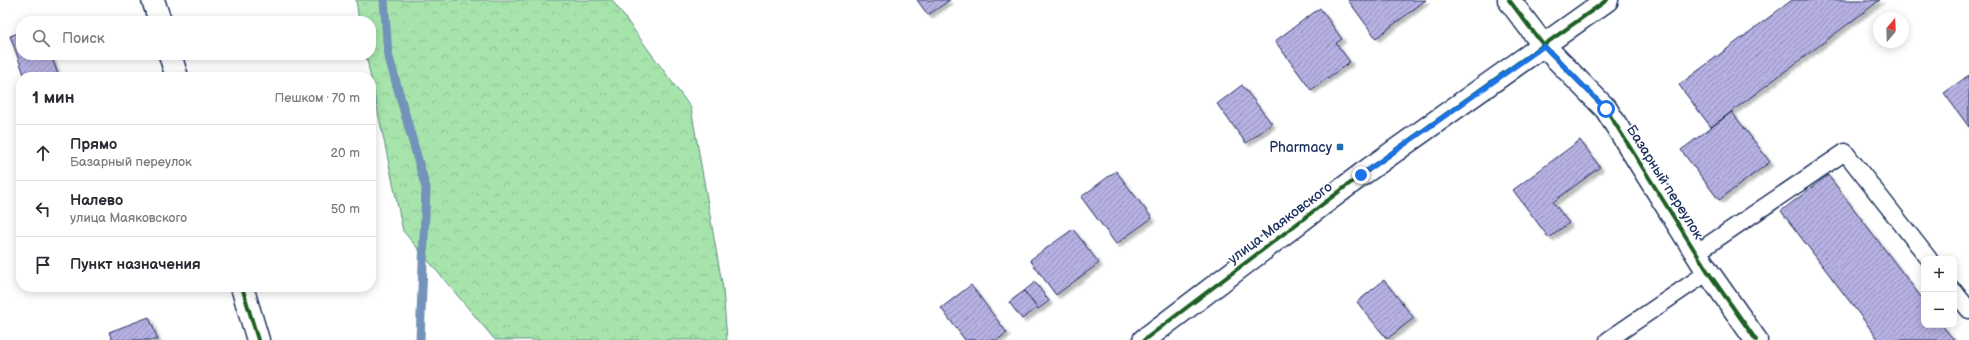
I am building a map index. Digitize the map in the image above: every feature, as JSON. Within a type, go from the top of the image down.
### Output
[{"type":"street","points":[[153,0],[158,16]]},
{"type":"street","name":"Базарный переулок","points":[[1509,0],[1544,46],[1606,109],[1708,272],[1756,340]]},
{"type":"street","name":"улица Маяковского","points":[[1144,340],[1361,175],[1607,0]]},
{"type":"street","points":[[172,60],[175,72]]},
{"type":"street","points":[[244,292],[258,340]]},
{"type":"lane","points":[[1696,253],[1845,152],[1927,256]]},
{"type":"lane","points":[[1608,340],[1708,272]]},
{"type":"lane","points":[[1955,292],[1969,310]]},
{"type":"green space","points":[[356,0],[612,0],[691,108],[723,289],[727,340],[495,340],[403,231],[376,103],[376,72],[370,72],[367,60],[376,60],[376,16],[358,16]]},
{"type":"building","points":[[917,0],[950,0],[928,15]]},
{"type":"building","points":[[1348,0],[1426,0],[1376,38]]},
{"type":"building","points":[[1792,0],[1880,0],[1711,127],[1679,85]]},
{"type":"building","points":[[1320,8],[1342,39],[1336,43],[1350,62],[1311,90],[1275,41]]},
{"type":"building","points":[[16,34],[16,52],[10,36]]},
{"type":"building","points":[[19,60],[53,60],[57,72],[23,72]]},
{"type":"building","points":[[1969,75],[1969,127],[1944,93]]},
{"type":"building","points":[[1242,85],[1272,124],[1246,143],[1217,104]]},
{"type":"building","points":[[1732,112],[1770,162],[1719,200],[1681,150]]},
{"type":"building","points":[[1580,140],[1600,167],[1553,202],[1569,223],[1549,238],[1513,190]]},
{"type":"building","points":[[1116,171],[1152,218],[1116,244],[1081,197]]},
{"type":"building","points":[[1828,175],[1921,297],[1921,328],[1944,328],[1954,340],[1879,340],[1781,211]]},
{"type":"building","points":[[1073,229],[1099,263],[1056,295],[1030,260]]},
{"type":"building","points":[[1384,280],[1414,318],[1387,339],[1357,302]]},
{"type":"building","points":[[1035,282],[1049,301],[1038,309],[1024,291]]},
{"type":"building","points":[[971,285],[1007,333],[997,340],[965,340],[941,308]]},
{"type":"building","points":[[1024,291],[1037,308],[1022,319],[1009,302]]},
{"type":"building","points":[[149,317],[158,340],[112,340],[109,332]]},
{"type":"waterway","points":[[384,0],[388,54],[426,188],[420,340]]},
{"type":"cycle path","points":[[1509,0],[1544,46],[1606,109],[1708,272],[1756,340]]},
{"type":"cycle path","points":[[1144,340],[1361,175],[1607,0]]},
{"type":"cycle path","points":[[244,292],[258,340]]},
{"type":"place","name":"Pharmacy","points":[[1340,147]]},
{"type":"route","points":[[1361,175],[1544,46],[1606,109]]}]
